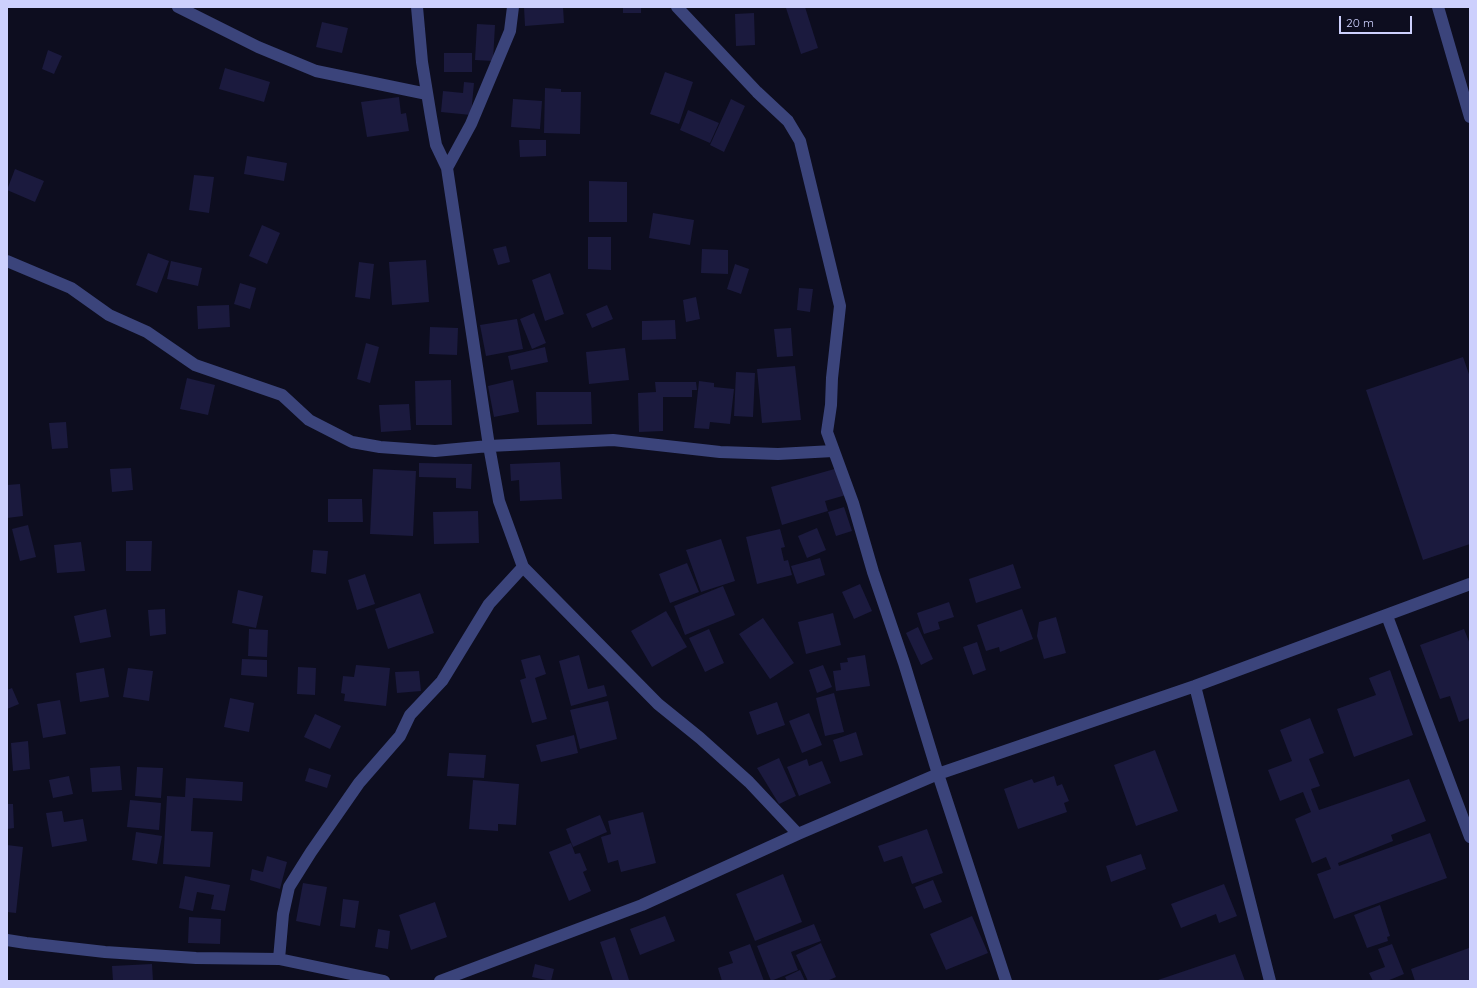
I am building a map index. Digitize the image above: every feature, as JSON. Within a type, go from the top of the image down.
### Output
[{"type":"street","points":[[178,7],[258,47],[316,71],[427,94]]},
{"type":"street","points":[[416,7],[422,62],[436,145],[447,168],[489,446],[499,501],[523,568],[658,704],[700,738],[749,782],[798,834]]},
{"type":"street","points":[[447,168],[470,124],[510,31],[513,7]]},
{"type":"street","points":[[677,7],[757,92],[788,121],[800,141],[840,306],[832,378],[832,405],[827,432],[853,504],[873,572],[904,663],[938,774],[1006,981]]},
{"type":"street","points":[[1438,7],[1470,117]]},
{"type":"street","points":[[7,261],[71,288],[109,315],[147,332],[195,365],[282,395],[309,420],[352,442],[435,451],[489,446],[613,440],[720,452],[778,454],[833,451]]},
{"type":"street","points":[[279,959],[283,914],[289,887],[311,852],[359,783],[400,736],[410,715],[442,681],[489,604],[523,568]]},
{"type":"street","points":[[440,981],[642,905],[798,834],[938,774],[1195,686],[1470,584]]},
{"type":"street","points":[[1387,616],[1470,837]]},
{"type":"street","points":[[1195,686],[1270,981]]},
{"type":"street","points":[[7,940],[120,953],[196,958],[279,959],[384,981]]},
{"type":"building","points":[[524,7],[563,7],[564,23],[525,26]]},
{"type":"building","points":[[623,7],[641,7],[641,13],[623,13]]},
{"type":"building","points":[[805,7],[818,48],[801,54],[786,8]]},
{"type":"building","points":[[754,13],[755,45],[736,46],[735,14]]},
{"type":"building","points":[[322,22],[348,28],[342,53],[316,47]]},
{"type":"building","points":[[477,24],[495,25],[493,61],[475,60]]},
{"type":"building","points":[[48,50],[62,56],[54,74],[42,69]]},
{"type":"building","points":[[444,53],[472,53],[472,72],[444,72]]},
{"type":"building","points":[[225,68],[270,82],[264,102],[219,89]]},
{"type":"building","points":[[665,72],[693,82],[679,124],[650,114]]},
{"type":"building","points":[[464,82],[474,83],[471,115],[441,112],[443,91],[463,93]]},
{"type":"building","points":[[545,88],[561,89],[561,92],[581,92],[580,134],[544,133]]},
{"type":"building","points":[[399,97],[401,114],[406,113],[409,131],[367,137],[361,102]]},
{"type":"building","points":[[513,99],[542,101],[540,129],[511,127]]},
{"type":"building","points":[[731,99],[745,106],[724,152],[710,145]]},
{"type":"building","points":[[688,110],[719,123],[710,143],[680,130]]},
{"type":"building","points":[[519,140],[546,140],[546,156],[520,157]]},
{"type":"building","points":[[247,156],[287,163],[284,181],[244,174]]},
{"type":"building","points":[[15,169],[44,181],[35,202],[7,190]]},
{"type":"building","points":[[194,175],[214,177],[209,213],[189,210]]},
{"type":"building","points":[[589,181],[627,182],[627,222],[589,222]]},
{"type":"building","points":[[653,213],[694,220],[690,245],[649,238]]},
{"type":"building","points":[[262,225],[280,233],[267,264],[249,256]]},
{"type":"building","points":[[588,237],[611,237],[611,270],[588,269]]},
{"type":"building","points":[[506,246],[510,262],[498,265],[493,249]]},
{"type":"building","points":[[702,249],[728,250],[728,274],[701,273]]},
{"type":"building","points":[[148,253],[169,261],[157,293],[136,285]]},
{"type":"building","points":[[426,260],[429,302],[392,305],[389,262]]},
{"type":"building","points":[[171,261],[202,268],[198,286],[167,279]]},
{"type":"building","points":[[359,262],[374,264],[370,299],[355,297]]},
{"type":"building","points":[[735,264],[749,269],[741,294],[727,289]]},
{"type":"building","points":[[550,273],[564,314],[545,321],[532,280]]},
{"type":"building","points":[[240,283],[256,288],[250,309],[234,304]]},
{"type":"building","points":[[799,288],[813,289],[810,312],[797,310]]},
{"type":"building","points":[[696,297],[700,319],[686,322],[683,300]]},
{"type":"building","points":[[229,305],[230,327],[198,329],[197,306]]},
{"type":"building","points":[[607,305],[613,319],[592,328],[586,314]]},
{"type":"building","points":[[534,313],[546,343],[532,349],[520,319]]},
{"type":"building","points":[[517,319],[523,349],[486,356],[480,325]]},
{"type":"building","points":[[675,320],[676,339],[642,340],[642,321]]},
{"type":"building","points":[[430,327],[458,328],[457,355],[429,354]]},
{"type":"building","points":[[791,328],[793,356],[777,357],[774,329]]},
{"type":"building","points":[[366,343],[379,347],[370,383],[357,379]]},
{"type":"building","points":[[545,347],[548,362],[511,370],[508,356]]},
{"type":"building","points":[[625,348],[629,380],[589,384],[586,352]]},
{"type":"building","points":[[1463,357],[1470,377],[1470,544],[1423,560],[1366,390]]},
{"type":"building","points":[[795,366],[801,420],[762,423],[757,369]]},
{"type":"building","points":[[736,372],[755,373],[753,417],[734,416]]},
{"type":"building","points":[[187,378],[215,385],[208,415],[180,409]]},
{"type":"building","points":[[451,380],[452,425],[416,425],[415,381]]},
{"type":"building","points":[[513,380],[519,412],[494,417],[488,386]]},
{"type":"building","points":[[699,381],[714,383],[714,387],[734,389],[730,424],[710,422],[709,429],[694,428]]},
{"type":"building","points":[[655,382],[696,382],[697,390],[692,390],[692,397],[663,397],[663,431],[639,432],[638,393],[656,392]]},
{"type":"building","points":[[536,392],[591,392],[592,424],[537,425]]},
{"type":"building","points":[[409,404],[411,430],[381,432],[379,405]]},
{"type":"building","points":[[66,422],[68,448],[52,449],[49,423]]},
{"type":"building","points":[[560,462],[562,499],[520,501],[519,480],[511,481],[510,464]]},
{"type":"building","points":[[419,463],[472,464],[471,489],[456,488],[456,478],[419,477]]},
{"type":"building","points":[[131,468],[133,490],[112,492],[110,469]]},
{"type":"building","points":[[838,468],[846,495],[825,501],[828,511],[782,525],[771,487]]},
{"type":"building","points":[[373,469],[416,471],[413,536],[370,534]]},
{"type":"building","points":[[20,484],[23,516],[7,518],[7,485]]},
{"type":"building","points":[[328,499],[362,499],[363,522],[328,522]]},
{"type":"building","points":[[844,507],[852,531],[836,536],[828,512]]},
{"type":"building","points":[[478,511],[479,543],[434,544],[433,512]]},
{"type":"building","points":[[28,525],[36,557],[20,561],[12,529]]},
{"type":"building","points":[[817,528],[826,550],[807,558],[798,536]]},
{"type":"building","points":[[780,529],[785,547],[781,548],[784,561],[788,560],[792,575],[757,584],[746,537]]},
{"type":"building","points":[[721,539],[735,581],[701,592],[686,550]]},
{"type":"building","points":[[126,541],[152,541],[151,571],[126,571]]},
{"type":"building","points":[[81,542],[85,571],[57,573],[54,545]]},
{"type":"building","points":[[313,550],[328,551],[326,574],[311,572]]},
{"type":"building","points":[[820,558],[825,575],[797,584],[791,566]]},
{"type":"building","points":[[687,563],[699,592],[670,603],[659,574]]},
{"type":"building","points":[[1013,564],[1021,588],[976,603],[969,579]]},
{"type":"building","points":[[365,574],[375,604],[357,610],[348,580]]},
{"type":"building","points":[[860,584],[872,611],[854,619],[842,592]]},
{"type":"building","points":[[723,586],[735,615],[685,635],[674,606]]},
{"type":"building","points":[[238,590],[263,596],[256,628],[232,623]]},
{"type":"building","points":[[420,593],[434,633],[388,649],[375,609]]},
{"type":"building","points":[[949,602],[954,617],[938,622],[940,629],[924,634],[917,613]]},
{"type":"building","points":[[106,609],[111,637],[80,643],[74,616]]},
{"type":"building","points":[[165,609],[166,634],[150,636],[148,610]]},
{"type":"building","points":[[1022,609],[1033,639],[1000,652],[999,647],[986,651],[977,625]]},
{"type":"building","points":[[666,611],[687,647],[652,667],[631,631]]},
{"type":"building","points":[[833,613],[841,645],[806,654],[798,622]]},
{"type":"building","points":[[1056,617],[1066,653],[1044,659],[1037,636],[1039,622]]},
{"type":"building","points":[[763,618],[794,663],[770,679],[739,634]]},
{"type":"building","points":[[918,627],[933,659],[921,665],[906,633]]},
{"type":"building","points":[[249,629],[268,630],[267,657],[248,656]]},
{"type":"building","points":[[709,629],[724,663],[705,672],[689,638]]},
{"type":"building","points":[[1464,629],[1470,644],[1470,718],[1459,722],[1450,696],[1440,699],[1420,645]]},
{"type":"building","points":[[977,642],[986,670],[973,675],[963,647]]},
{"type":"building","points":[[540,655],[546,674],[535,678],[547,719],[532,723],[520,680],[526,678],[521,660]]},
{"type":"building","points":[[579,655],[588,689],[604,685],[607,696],[571,706],[559,661]]},
{"type":"building","points":[[865,655],[870,686],[836,691],[833,671],[841,670],[840,663],[848,662],[847,658]]},
{"type":"building","points":[[242,659],[267,660],[267,677],[241,675]]},
{"type":"building","points":[[356,665],[390,668],[386,706],[344,701],[345,694],[341,693],[343,676],[354,677]]},
{"type":"building","points":[[823,665],[832,687],[817,693],[809,670]]},
{"type":"building","points":[[298,667],[316,668],[315,695],[297,694]]},
{"type":"building","points":[[104,668],[109,697],[80,702],[76,673]]},
{"type":"building","points":[[128,668],[153,671],[149,701],[123,697]]},
{"type":"building","points":[[1390,670],[1413,735],[1354,757],[1337,709],[1376,695],[1369,678]]},
{"type":"building","points":[[419,671],[421,691],[397,693],[395,672]]},
{"type":"building","points":[[12,688],[19,704],[7,709],[7,690]]},
{"type":"building","points":[[834,693],[844,732],[825,736],[816,698]]},
{"type":"building","points":[[230,698],[254,703],[249,732],[224,727]]},
{"type":"building","points":[[60,700],[66,734],[43,738],[37,704]]},
{"type":"building","points":[[608,701],[617,739],[580,749],[570,710]]},
{"type":"building","points":[[777,702],[785,725],[757,735],[749,712]]},
{"type":"building","points":[[809,713],[822,745],[802,753],[789,721]]},
{"type":"building","points":[[315,714],[341,726],[330,749],[304,737]]},
{"type":"building","points":[[1310,718],[1324,753],[1309,759],[1320,786],[1311,789],[1319,810],[1409,779],[1426,821],[1391,835],[1393,841],[1338,863],[1339,866],[1430,833],[1447,878],[1334,919],[1317,874],[1331,869],[1326,857],[1312,863],[1295,819],[1311,812],[1303,792],[1280,801],[1268,770],[1292,761],[1280,730]]},
{"type":"building","points":[[856,732],[863,755],[840,762],[833,740]]},
{"type":"building","points":[[574,735],[578,753],[541,762],[536,745]]},
{"type":"building","points":[[28,741],[30,769],[13,771],[11,743]]},
{"type":"building","points":[[1155,750],[1178,811],[1136,826],[1114,765]]},
{"type":"building","points":[[449,753],[486,755],[484,778],[447,776]]},
{"type":"building","points":[[779,758],[796,796],[779,804],[757,768]]},
{"type":"building","points":[[807,759],[809,766],[822,761],[831,783],[799,796],[787,767]]},
{"type":"building","points":[[120,766],[122,790],[92,792],[90,768]]},
{"type":"building","points":[[137,767],[163,768],[161,798],[135,796]]},
{"type":"building","points":[[309,768],[331,775],[327,788],[305,781]]},
{"type":"building","points":[[69,776],[73,794],[53,798],[49,780]]},
{"type":"building","points":[[1054,776],[1057,786],[1062,784],[1069,801],[1064,803],[1067,812],[1018,829],[1004,789],[1032,779],[1034,783]]},
{"type":"building","points":[[186,778],[243,782],[242,801],[193,798],[191,831],[213,832],[210,867],[163,864],[167,796],[185,797]]},
{"type":"building","points":[[473,780],[519,784],[516,825],[498,824],[498,831],[469,829]]},
{"type":"building","points":[[130,800],[161,803],[159,830],[127,827]]},
{"type":"building","points":[[7,804],[13,804],[14,828],[7,829]]},
{"type":"building","points":[[62,811],[64,822],[83,819],[87,841],[52,847],[46,813]]},
{"type":"building","points":[[643,812],[656,863],[621,872],[618,860],[608,863],[601,837],[611,834],[608,821]]},
{"type":"building","points":[[600,815],[607,832],[573,847],[566,829]]},
{"type":"building","points":[[927,829],[943,873],[912,884],[902,856],[884,862],[878,846]]},
{"type":"building","points":[[136,832],[162,836],[157,864],[132,860]]},
{"type":"building","points":[[571,843],[575,854],[580,853],[587,870],[583,872],[591,891],[569,901],[549,852]]},
{"type":"building","points":[[7,845],[23,847],[16,913],[7,912]]},
{"type":"building","points":[[1141,854],[1146,869],[1111,882],[1106,866]]},
{"type":"building","points":[[267,856],[287,862],[280,889],[250,880],[252,869],[263,872]]},
{"type":"building","points":[[783,874],[802,922],[755,941],[736,894]]},
{"type":"building","points":[[185,876],[230,885],[225,911],[211,909],[214,895],[197,892],[193,911],[179,908]]},
{"type":"building","points":[[933,880],[942,902],[924,909],[915,887]]},
{"type":"building","points":[[303,883],[327,887],[320,926],[296,921]]},
{"type":"building","points":[[1224,884],[1237,916],[1219,923],[1216,914],[1181,928],[1171,904]]},
{"type":"building","points":[[343,899],[359,901],[355,928],[340,926]]},
{"type":"building","points":[[435,902],[447,937],[411,950],[399,915]]},
{"type":"building","points":[[1380,905],[1390,936],[1387,937],[1388,941],[1367,948],[1354,915]]},
{"type":"building","points":[[665,916],[675,941],[640,955],[630,929]]},
{"type":"building","points":[[972,916],[988,953],[946,970],[930,934]]},
{"type":"building","points":[[189,917],[221,919],[220,944],[188,943]]},
{"type":"building","points":[[814,924],[821,941],[791,952],[798,970],[771,981],[757,946]]},
{"type":"building","points":[[378,929],[390,931],[388,949],[375,947]]},
{"type":"building","points":[[615,937],[629,980],[613,981],[600,942]]},
{"type":"building","points":[[821,943],[836,977],[827,981],[808,981],[796,955]]},
{"type":"building","points":[[750,944],[764,981],[722,981],[718,968],[733,963],[729,952]]},
{"type":"building","points":[[1392,944],[1404,974],[1387,981],[1373,981],[1369,973],[1385,967],[1378,949]]},
{"type":"building","points":[[1469,948],[1470,981],[1415,981],[1411,969]]},
{"type":"building","points":[[1235,954],[1245,981],[1155,981]]},
{"type":"building","points":[[152,964],[153,981],[113,981],[112,966]]},
{"type":"building","points":[[535,964],[554,969],[551,981],[532,977]]},
{"type":"building","points":[[800,970],[805,981],[787,981],[785,977]]}]
